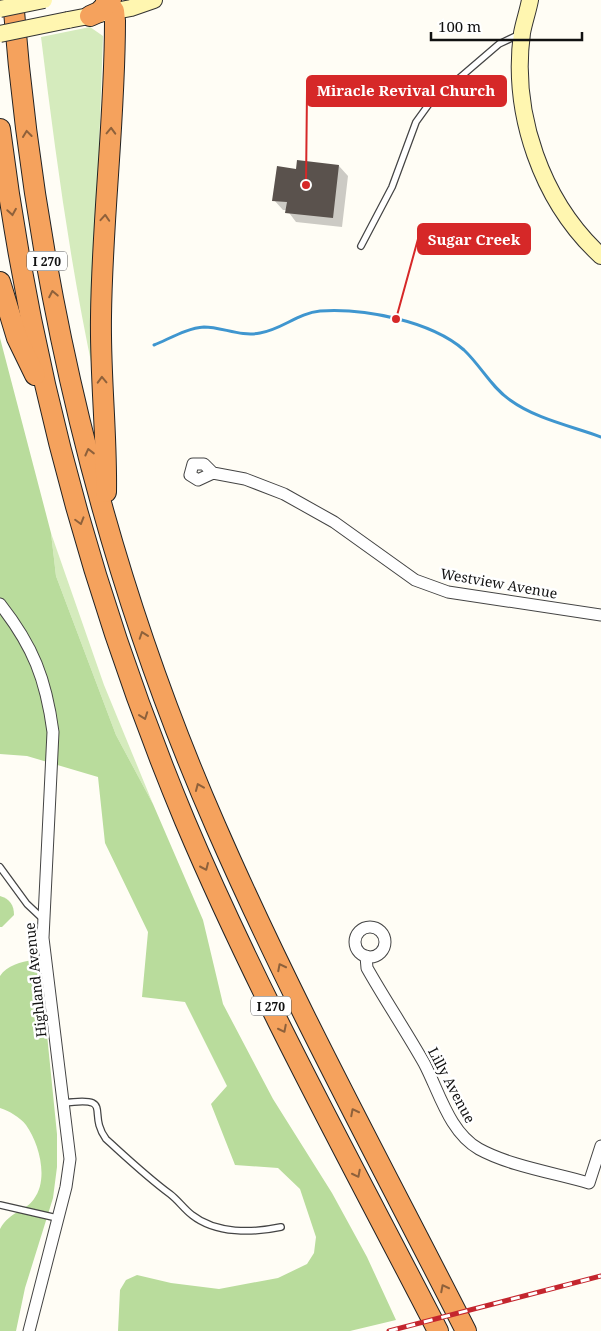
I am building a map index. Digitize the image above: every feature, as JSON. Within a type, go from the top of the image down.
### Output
[{"type":"highway","name":"I 270","points":[[13,0],[28,143],[45,252],[78,411],[106,516],[156,674],[195,777],[238,877],[314,1032],[466,1331]]},
{"type":"highway","points":[[90,16],[110,4],[115,34],[101,317],[103,403],[107,438],[106,516]]},
{"type":"highway","name":"I 270","points":[[0,129],[25,290],[50,406],[88,547],[127,670],[186,823],[256,974],[438,1331]]},
{"type":"highway","points":[[0,282],[17,338],[50,406]]},
{"type":"main road","points":[[0,9],[44,0]]},
{"type":"main road","points":[[110,4],[154,0]]},
{"type":"main road","points":[[530,0],[522,33],[521,78],[525,120],[538,164],[554,197],[571,222],[601,256]]},
{"type":"main road","points":[[0,34],[90,16]]},
{"type":"street","name":"Westview Avenue","points":[[213,473],[245,479],[284,494],[334,522],[415,580],[448,592],[601,615]]},
{"type":"street","name":"Highland Avenue","points":[[0,604],[22,632],[41,673],[50,706],[53,732],[43,938],[70,1158],[66,1187],[29,1331]]},
{"type":"street","name":"Lilly Avenue","points":[[366,956],[367,968],[424,1064],[454,1124],[463,1136],[479,1149],[589,1182],[601,1146]]},
{"type":"lane","points":[[361,246],[392,188],[416,122],[429,104],[500,44],[522,33]]},
{"type":"lane","points":[[0,867],[27,904],[44,920]]},
{"type":"lane","points":[[63,1104],[85,1100],[95,1103],[98,1106],[102,1131],[106,1139],[151,1181],[170,1194],[198,1219],[228,1230],[244,1232],[281,1227]]},
{"type":"lane","points":[[0,1206],[57,1218]]},
{"type":"green space","points":[[90,27],[103,36],[93,319],[94,376],[85,334],[64,207],[41,37]]},
{"type":"green space","points":[[0,338],[51,533],[56,576],[116,735],[153,804],[203,920],[223,1004],[273,1099],[332,1193],[367,1257],[396,1320],[350,1331],[118,1331],[120,1290],[126,1280],[137,1275],[171,1283],[219,1289],[278,1278],[307,1264],[314,1253],[316,1237],[300,1189],[278,1168],[235,1165],[211,1104],[227,1086],[185,1002],[142,997],[148,932],[105,843],[98,777],[27,756],[0,754]]},
{"type":"green space","points":[[51,533],[104,685],[153,804],[116,735],[56,576]]},
{"type":"green space","points":[[0,896],[9,901],[14,911],[14,915],[2,927],[0,927]]},
{"type":"green space","points":[[33,960],[40,965],[57,1134],[57,1167],[53,1198],[25,1288],[16,1331],[0,1331],[0,1229],[8,1218],[27,1206],[34,1199],[41,1182],[41,1172],[35,1141],[26,1125],[21,1119],[0,1108],[0,976],[10,967]]},
{"type":"building","points":[[297,160],[339,165],[333,218],[285,213],[287,202],[272,201],[277,166],[296,169]]},
{"type":"waterway","points":[[154,345],[185,332],[204,327],[253,334],[268,331],[304,315],[320,311],[356,312],[396,318],[434,331],[464,350],[503,395],[520,407],[542,417],[601,437]]},
{"type":"railway","points":[[389,1331],[601,1276]]},
{"type":"place","name":"Miracle Revival Church","points":[[306,185]]},
{"type":"place","name":"Sugar Creek","points":[[396,319]]}]
